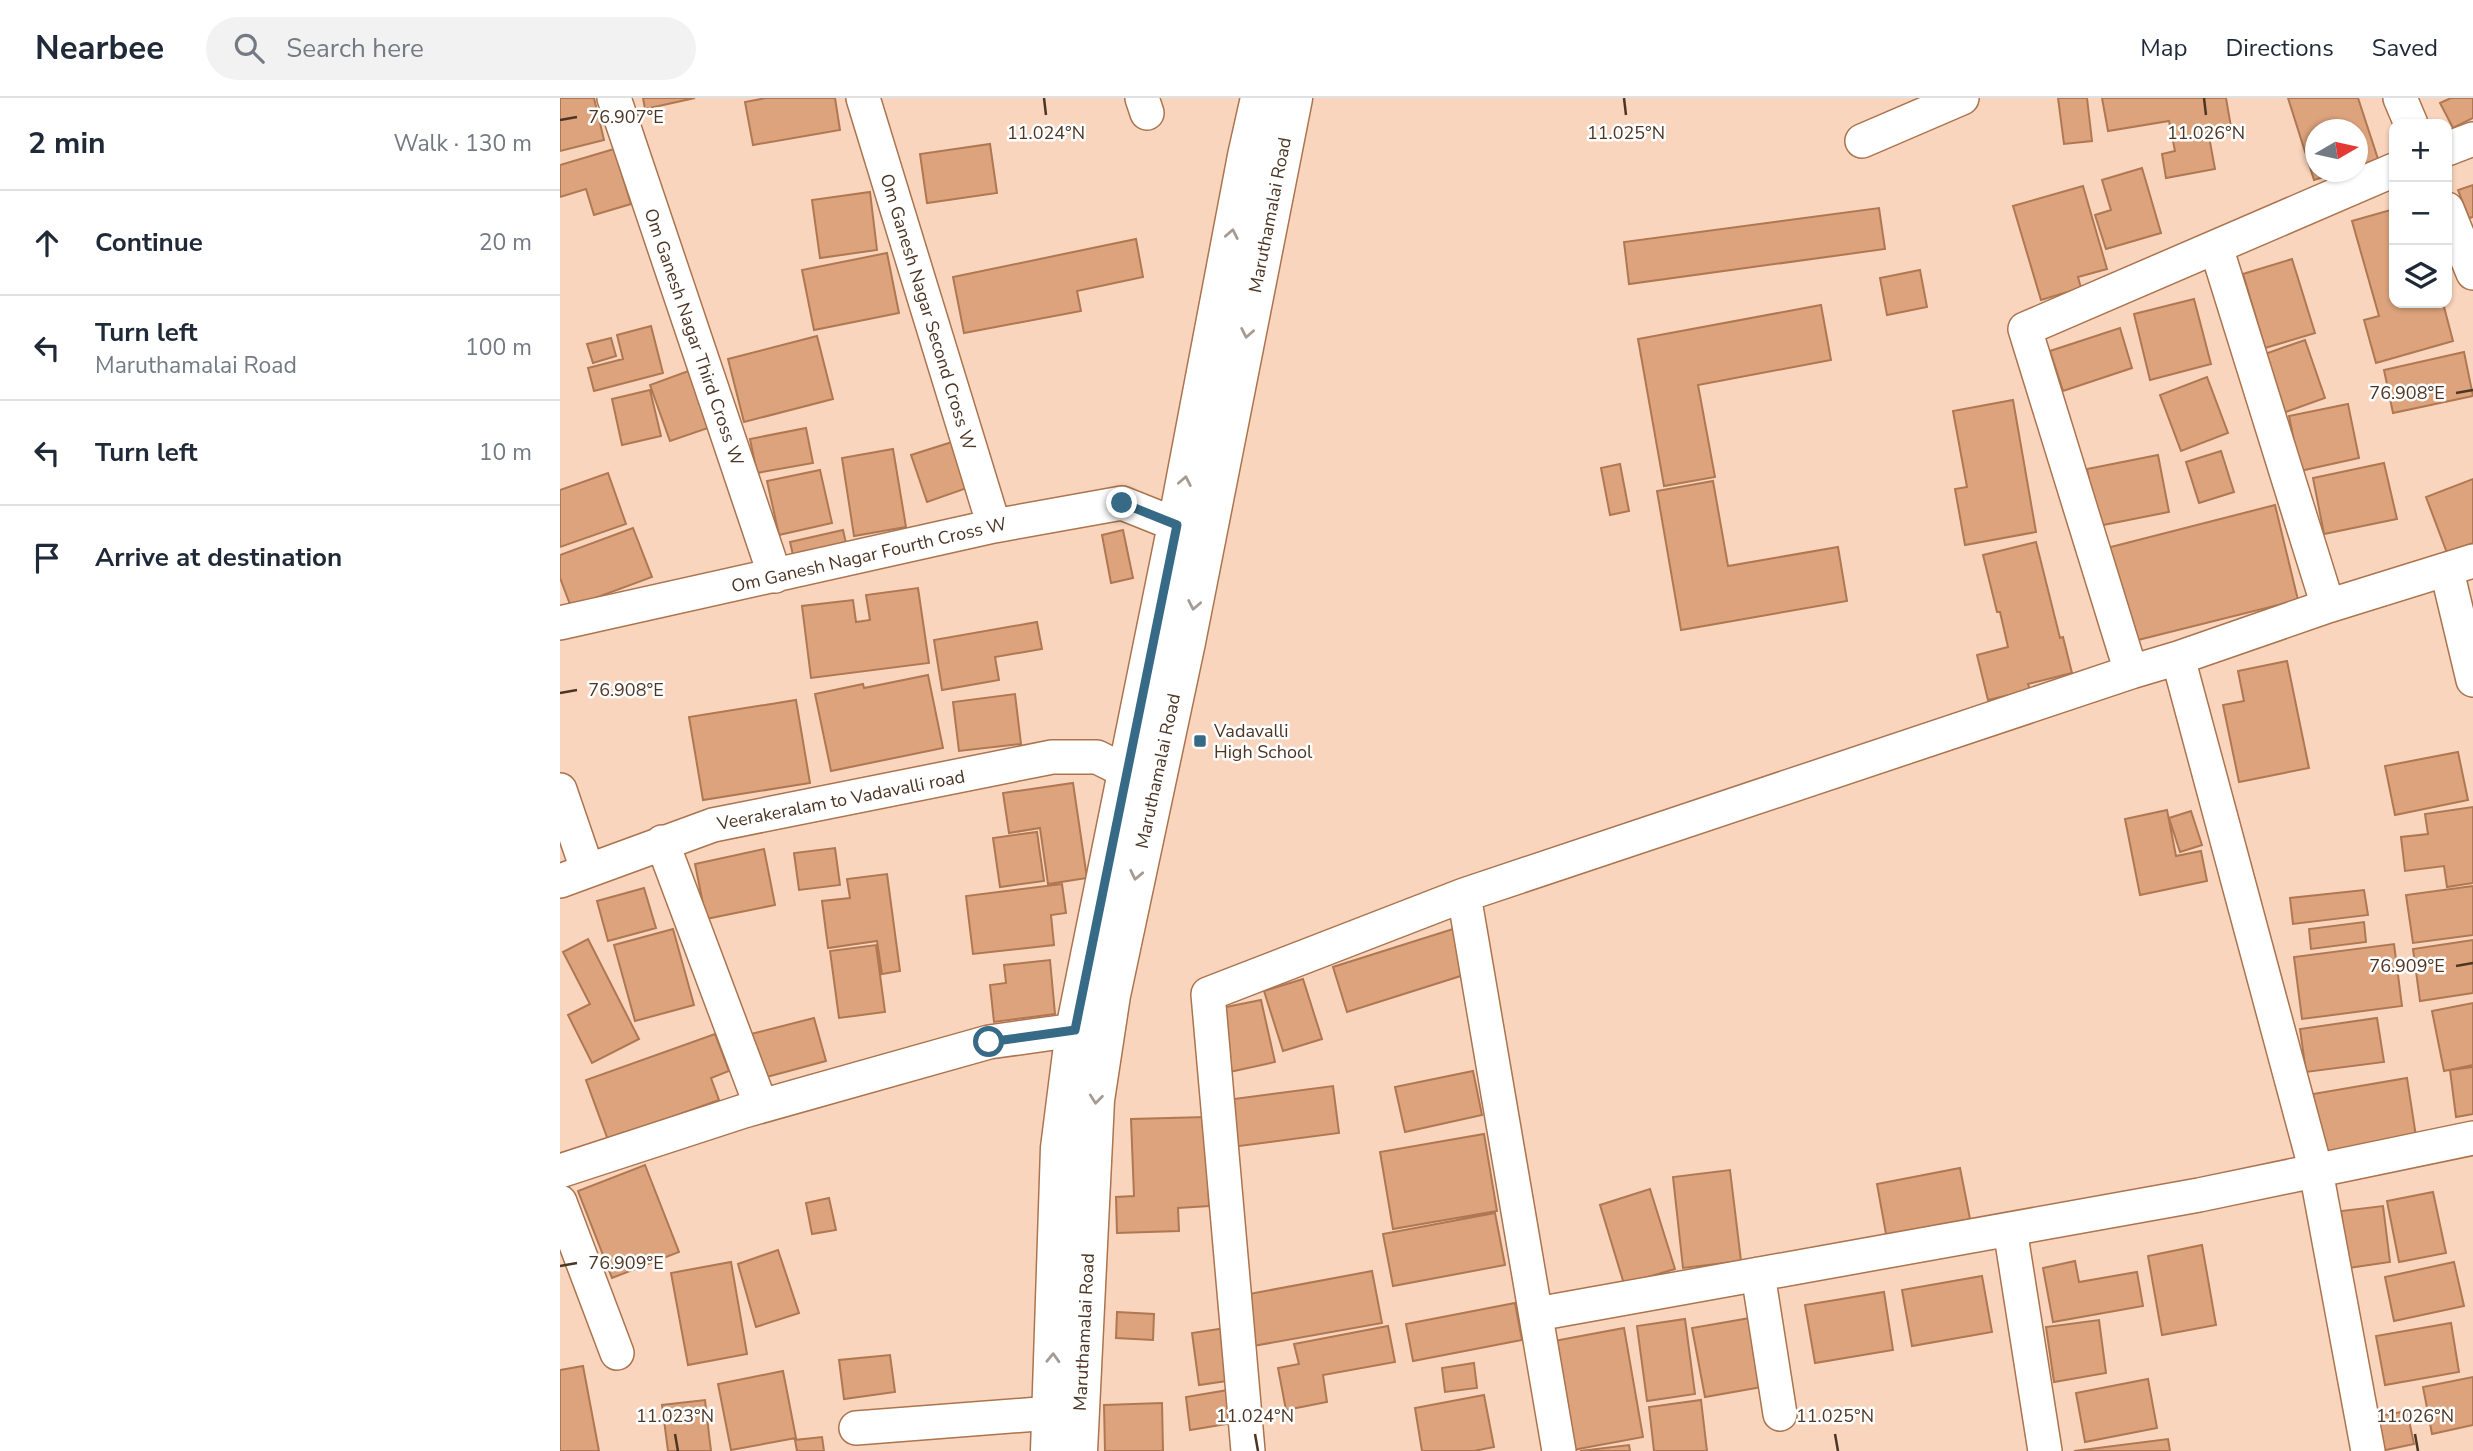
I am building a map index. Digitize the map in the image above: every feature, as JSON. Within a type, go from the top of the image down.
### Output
[{"type":"main road","name":"Maruthamalai Road","points":[[1191,536],[1247,156],[1260,98]]},
{"type":"main road","name":"Maruthamalai Road","points":[[1050,1451],[1060,1148],[1075,1030],[1141,775],[1191,536],[1293,98]]},
{"type":"main road","name":"Maruthamalai Road","points":[[1078,1451],[1095,1100],[1141,775]]},
{"type":"street","name":"Om Ganesh Nagar Third Cross W","points":[[614,98],[775,576]]},
{"type":"street","name":"Om Ganesh Nagar Second Cross W","points":[[863,98],[994,526]]},
{"type":"street","points":[[1862,141],[1962,98]]},
{"type":"street","points":[[2400,98],[2409,119]]},
{"type":"street","points":[[2452,147],[2473,139]]},
{"type":"street","points":[[2131,672],[2025,329],[2389,172]]},
{"type":"street","points":[[2452,221],[2473,273]]},
{"type":"street","points":[[2216,247],[2328,606]]},
{"type":"street","name":"Om Ganesh Nagar Fourth Cross W","points":[[560,623],[994,526],[1122,503],[1191,536]]},
{"type":"street","points":[[1248,1451],[1208,994],[1464,895],[2131,672],[2178,659],[2328,606],[2460,566],[2473,680]]},
{"type":"street","points":[[2178,659],[2316,1171],[2368,1451]]},
{"type":"street","name":"Veerakeralam to Vadavalli road","points":[[574,875],[713,825],[1052,757],[1097,757],[1141,775]]},
{"type":"street","points":[[560,790],[574,875]]},
{"type":"street","points":[[662,842],[761,1106]]},
{"type":"street","points":[[1464,895],[1559,1451]]},
{"type":"street","points":[[560,1171],[761,1106],[989,1042],[1075,1030]]},
{"type":"street","points":[[1537,1314],[2199,1195],[2473,1138]]},
{"type":"street","points":[[560,1202],[617,1353]]},
{"type":"street","points":[[2010,1229],[2045,1451]]},
{"type":"street","points":[[1758,1274],[1780,1414]]},
{"type":"street","points":[[856,1427],[1051,1413]]},
{"type":"building","points":[[560,98],[594,98],[604,140],[560,151]]},
{"type":"building","points":[[643,98],[695,98],[645,109]]},
{"type":"building","points":[[766,98],[835,98],[840,130],[753,145],[745,102]]},
{"type":"building","points":[[2058,98],[2087,98],[2092,141],[2064,144]]},
{"type":"building","points":[[2102,98],[2226,98],[2231,127],[2208,131],[2215,169],[2166,178],[2162,154],[2175,151],[2169,121],[2108,131]]},
{"type":"building","points":[[2288,98],[2358,98],[2365,119],[2305,119],[2305,152]]},
{"type":"building","points":[[2451,98],[2473,98],[2473,118],[2453,128],[2452,119],[2448,119],[2440,103]]},
{"type":"building","points":[[2368,128],[2378,159],[2368,162]]},
{"type":"building","points":[[990,144],[997,193],[927,203],[920,154]]},
{"type":"building","points":[[614,149],[631,204],[594,215],[586,189],[560,197],[560,165]]},
{"type":"building","points":[[2142,168],[2161,233],[2106,249],[2095,215],[2111,210],[2102,180]]},
{"type":"building","points":[[2473,185],[2473,217],[2469,218],[2458,190]]},
{"type":"building","points":[[2083,186],[2107,269],[2078,277],[2081,288],[2041,300],[2013,206]]},
{"type":"building","points":[[870,192],[877,250],[820,258],[812,200]]},
{"type":"building","points":[[1879,208],[1885,249],[1629,284],[1624,242]]},
{"type":"building","points":[[2389,210],[2389,308],[2444,308],[2453,341],[2376,363],[2364,320],[2379,316],[2352,221]]},
{"type":"building","points":[[1136,239],[1143,277],[1077,291],[1081,311],[964,333],[953,277]]},
{"type":"building","points":[[887,253],[899,313],[814,330],[802,270]]},
{"type":"building","points":[[2292,259],[2315,333],[2265,348],[2243,274]]},
{"type":"building","points":[[1920,270],[1927,307],[1887,315],[1880,278]]},
{"type":"building","points":[[2194,299],[2211,364],[2150,380],[2134,314]]},
{"type":"building","points":[[1821,305],[1831,360],[1698,385],[1715,477],[1664,486],[1638,339]]},
{"type":"building","points":[[651,326],[663,373],[594,391],[588,368],[623,359],[617,335]]},
{"type":"building","points":[[2120,328],[2132,368],[2063,391],[2050,351]]},
{"type":"building","points":[[817,336],[833,399],[744,422],[728,359]]},
{"type":"building","points":[[611,338],[616,356],[593,363],[587,344]]},
{"type":"building","points":[[2305,340],[2325,398],[2283,413],[2262,355]]},
{"type":"building","points":[[2464,352],[2473,396],[2393,413],[2384,370]]},
{"type":"building","points":[[691,370],[711,427],[670,441],[650,385]]},
{"type":"building","points":[[2207,377],[2228,433],[2181,451],[2160,395]]},
{"type":"building","points":[[650,390],[661,436],[622,445],[612,399]]},
{"type":"building","points":[[2013,400],[2036,532],[1965,545],[1955,489],[1967,487],[1953,411]]},
{"type":"building","points":[[2348,404],[2359,458],[2300,471],[2289,416]]},
{"type":"building","points":[[806,428],[813,463],[757,473],[750,439]]},
{"type":"building","points":[[952,442],[967,488],[927,502],[911,455]]},
{"type":"building","points":[[893,449],[906,527],[854,536],[842,458]]},
{"type":"building","points":[[2221,451],[2234,492],[2199,503],[2186,462]]},
{"type":"building","points":[[2158,455],[2169,512],[2098,526],[2087,469]]},
{"type":"building","points":[[2384,463],[2397,519],[2324,534],[2313,478]]},
{"type":"building","points":[[1620,464],[1629,511],[1610,515],[1601,468]]},
{"type":"building","points":[[820,470],[832,523],[779,535],[767,481]]},
{"type":"building","points":[[608,473],[626,524],[560,547],[560,490]]},
{"type":"building","points":[[2473,479],[2473,543],[2447,553],[2426,497]]},
{"type":"building","points":[[1713,481],[1728,566],[1838,547],[1847,601],[1681,630],[1657,491]]},
{"type":"building","points":[[2275,505],[2298,600],[2126,643],[2103,549]]},
{"type":"building","points":[[633,528],[652,577],[571,607],[560,578],[560,555]]},
{"type":"building","points":[[843,530],[848,552],[795,564],[790,542]]},
{"type":"building","points":[[1123,530],[1133,578],[1111,583],[1102,535]]},
{"type":"building","points":[[2036,542],[2060,638],[2063,637],[2072,673],[2028,684],[2030,690],[1988,700],[1977,655],[2008,647],[1983,555]]},
{"type":"building","points":[[918,588],[929,663],[811,678],[802,606],[853,600],[856,622],[870,620],[866,595]]},
{"type":"building","points":[[1037,622],[1042,649],[995,657],[999,680],[942,690],[934,640]]},
{"type":"building","points":[[2287,661],[2309,768],[2239,782],[2223,705],[2244,701],[2238,671]]},
{"type":"building","points":[[928,675],[943,748],[831,771],[815,694],[863,684],[864,688]]},
{"type":"building","points":[[1015,694],[1021,744],[959,751],[953,702]]},
{"type":"building","points":[[796,700],[810,783],[703,800],[689,717]]},
{"type":"building","points":[[2458,752],[2468,800],[2395,815],[2385,766]]},
{"type":"building","points":[[1073,783],[1087,878],[1048,884],[1040,828],[1009,833],[1003,793]]},
{"type":"building","points":[[2473,807],[2473,883],[2447,887],[2444,866],[2405,871],[2401,837],[2428,834],[2425,814]]},
{"type":"building","points":[[2167,810],[2176,856],[2201,851],[2207,881],[2140,895],[2125,819]]},
{"type":"building","points":[[2191,811],[2202,845],[2180,852],[2169,818]]},
{"type":"building","points":[[1037,832],[1044,881],[1000,887],[993,838]]},
{"type":"building","points":[[835,848],[840,885],[799,890],[794,853]]},
{"type":"building","points":[[764,849],[775,905],[706,919],[695,864]]},
{"type":"building","points":[[887,874],[900,971],[882,974],[877,941],[828,948],[822,901],[850,898],[847,879]]},
{"type":"building","points":[[1062,884],[1066,913],[1051,915],[1054,945],[973,954],[966,896]]},
{"type":"building","points":[[2473,886],[2473,935],[2413,943],[2406,895]]},
{"type":"building","points":[[644,888],[656,928],[608,941],[597,901]]},
{"type":"building","points":[[2364,890],[2368,915],[2293,924],[2290,898]]},
{"type":"building","points":[[2364,922],[2366,942],[2311,949],[2309,929]]},
{"type":"building","points":[[673,929],[694,1005],[635,1021],[614,945]]},
{"type":"building","points":[[1453,929],[1467,974],[1347,1012],[1333,967]]},
{"type":"building","points":[[588,939],[639,1039],[592,1063],[568,1015],[590,1004],[563,952]]},
{"type":"building","points":[[2473,940],[2473,993],[2420,1001],[2413,949]]},
{"type":"building","points":[[2394,944],[2402,1006],[2302,1019],[2294,957]]},
{"type":"building","points":[[876,945],[885,1012],[839,1018],[830,951]]},
{"type":"building","points":[[1050,960],[1055,1014],[994,1022],[990,985],[1006,983],[1004,965]]},
{"type":"building","points":[[1303,979],[1322,1039],[1283,1051],[1264,991]]},
{"type":"building","points":[[1261,1000],[1275,1062],[1225,1073],[1211,1010]]},
{"type":"building","points":[[2473,1003],[2473,1065],[2444,1071],[2432,1011]]},
{"type":"building","points":[[814,1018],[826,1061],[763,1078],[751,1034]]},
{"type":"building","points":[[2377,1018],[2384,1062],[2306,1072],[2300,1029]]},
{"type":"building","points":[[715,1034],[729,1071],[711,1078],[719,1100],[608,1140],[586,1080]]},
{"type":"building","points":[[2473,1067],[2473,1114],[2456,1117],[2450,1070]]},
{"type":"building","points":[[1473,1071],[1482,1115],[1405,1132],[1395,1087]]},
{"type":"building","points":[[2407,1078],[2417,1143],[2323,1159],[2313,1094]]},
{"type":"building","points":[[1333,1086],[1339,1133],[1232,1147],[1226,1100]]},
{"type":"building","points":[[1206,1117],[1209,1206],[1178,1208],[1179,1231],[1117,1233],[1116,1197],[1134,1196],[1131,1119]]},
{"type":"building","points":[[1484,1134],[1497,1211],[1393,1229],[1380,1152]]},
{"type":"building","points":[[645,1165],[679,1252],[612,1278],[578,1191]]},
{"type":"building","points":[[1960,1168],[1972,1229],[1888,1245],[1877,1184]]},
{"type":"building","points":[[1730,1170],[1741,1261],[1683,1268],[1673,1177]]},
{"type":"building","points":[[1650,1189],[1675,1269],[1624,1284],[1600,1205]]},
{"type":"building","points":[[2433,1192],[2446,1253],[2399,1262],[2387,1201]]},
{"type":"building","points":[[829,1198],[836,1230],[812,1234],[806,1203]]},
{"type":"building","points":[[2383,1206],[2390,1262],[2348,1268],[2341,1211]]},
{"type":"building","points":[[1495,1213],[1505,1265],[1393,1286],[1383,1234]]},
{"type":"building","points":[[2202,1245],[2216,1325],[2162,1335],[2148,1256]]},
{"type":"building","points":[[778,1250],[799,1313],[756,1327],[738,1264]]},
{"type":"building","points":[[2075,1261],[2079,1282],[2137,1272],[2143,1306],[2053,1322],[2043,1268]]},
{"type":"building","points":[[731,1262],[747,1354],[688,1365],[671,1273]]},
{"type":"building","points":[[2454,1262],[2464,1306],[2394,1321],[2385,1277]]},
{"type":"building","points":[[1372,1271],[1382,1323],[1253,1346],[1244,1295]]},
{"type":"building","points":[[1982,1276],[1992,1332],[1912,1346],[1902,1290]]},
{"type":"building","points":[[1884,1292],[1893,1350],[1815,1363],[1805,1305]]},
{"type":"building","points":[[1515,1303],[1522,1340],[1413,1361],[1406,1324]]},
{"type":"building","points":[[1117,1312],[1154,1314],[1153,1340],[1116,1338]]},
{"type":"building","points":[[1750,1318],[1762,1387],[1705,1397],[1692,1328]]},
{"type":"building","points":[[1685,1319],[1695,1394],[1647,1401],[1637,1326]]},
{"type":"building","points":[[2099,1320],[2106,1373],[2054,1382],[2046,1327]]},
{"type":"building","points":[[2451,1323],[2459,1372],[2385,1385],[2376,1336]]},
{"type":"building","points":[[1388,1326],[1395,1362],[1323,1375],[1327,1402],[1286,1410],[1278,1368],[1299,1364],[1294,1344]]},
{"type":"building","points":[[1226,1328],[1234,1380],[1199,1385],[1192,1333]]},
{"type":"building","points":[[1624,1328],[1643,1437],[1573,1450],[1554,1341]]},
{"type":"building","points":[[890,1355],[895,1392],[844,1399],[839,1360]]},
{"type":"building","points":[[1474,1363],[1477,1388],[1445,1392],[1442,1368]]},
{"type":"building","points":[[583,1366],[599,1451],[560,1451],[560,1370]]},
{"type":"building","points":[[783,1371],[796,1438],[731,1450],[718,1384]]},
{"type":"building","points":[[2473,1377],[2473,1425],[2432,1434],[2423,1387]]},
{"type":"building","points":[[2148,1379],[2157,1428],[2085,1442],[2076,1393]]},
{"type":"building","points":[[1228,1390],[1233,1423],[1190,1430],[1186,1397]]},
{"type":"building","points":[[1484,1395],[1494,1447],[1474,1451],[1422,1451],[1415,1408]]},
{"type":"building","points":[[705,1400],[711,1451],[668,1451],[662,1405]]},
{"type":"building","points":[[1701,1400],[1707,1451],[1654,1451],[1649,1407]]},
{"type":"building","points":[[1162,1403],[1163,1451],[1105,1451],[1104,1405]]},
{"type":"building","points":[[2407,1411],[2414,1444],[2381,1451],[2374,1417]]},
{"type":"building","points":[[822,1437],[824,1451],[797,1451],[795,1440]]},
{"type":"building","points":[[2168,1439],[2170,1451],[2074,1451]]},
{"type":"building","points":[[1629,1445],[1630,1451],[1580,1451]]},
{"type":"place","name":"Vadavalli High School","points":[[1200,741]]},
{"type":"route","points":[[989,1042],[1075,1030],[1177,525],[1122,503]]}]
